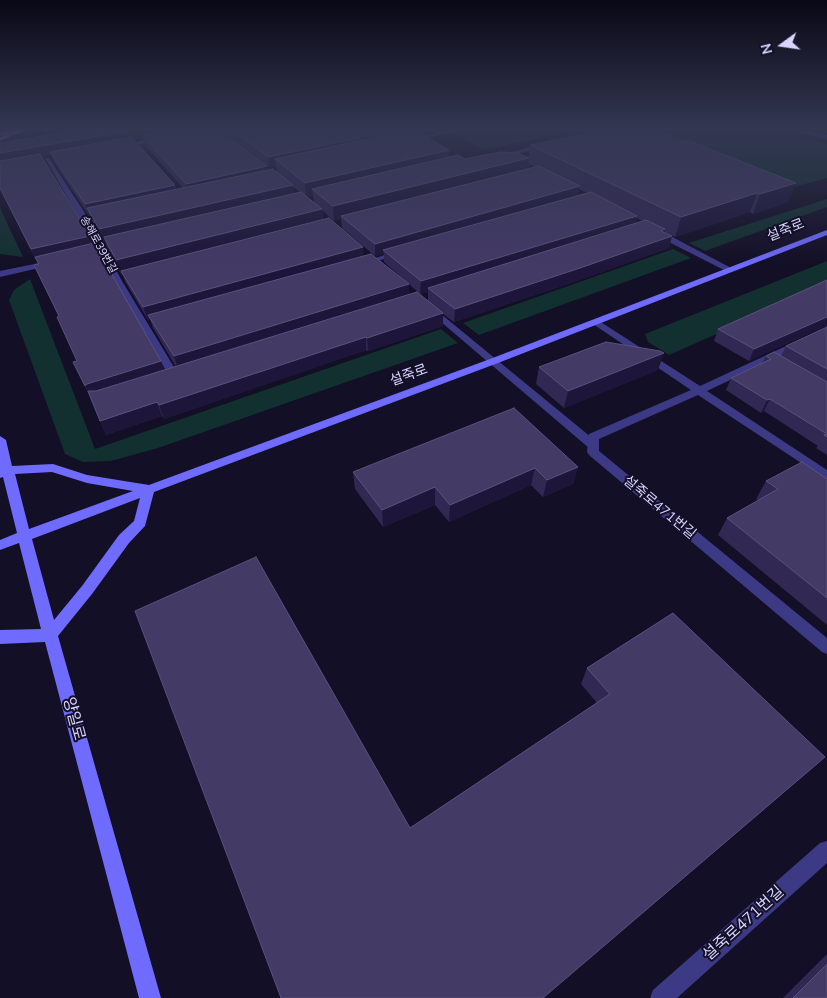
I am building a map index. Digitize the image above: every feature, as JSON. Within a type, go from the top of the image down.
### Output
[{"type":"main road","name":"설죽로","points":[[0,545],[494,361],[827,232]]},
{"type":"main road","name":"양일로","points":[[0,440],[4,472],[24,536],[150,998]]},
{"type":"main road","points":[[0,637],[50,635],[87,590],[124,539],[140,523],[149,489],[87,479],[53,468],[4,472]]},
{"type":"street","name":"송해로39번길","points":[[57,175],[102,250],[150,324],[170,378],[193,370]]},
{"type":"street","points":[[86,221],[95,219]]},
{"type":"street","points":[[646,228],[732,270]]},
{"type":"street","points":[[74,257],[131,243]]},
{"type":"street","points":[[354,266],[410,250]]},
{"type":"street","points":[[0,274],[56,261]]},
{"type":"street","name":"설죽로471번길","points":[[420,300],[593,444],[593,452],[624,480],[827,647]]},
{"type":"street","points":[[596,322],[827,476]]},
{"type":"street","points":[[593,444],[593,437],[773,360],[827,330]]},
{"type":"street","name":"설죽로471번길","points":[[661,998],[827,850]]},
{"type":"green space","points":[[749,175],[827,175],[827,178],[786,189]]},
{"type":"green space","points":[[827,199],[827,207],[705,251],[689,243]]},
{"type":"green space","points":[[0,208],[23,257],[0,254]]},
{"type":"green space","points":[[673,249],[691,258],[479,335],[463,323]]},
{"type":"green space","points":[[827,261],[827,285],[669,355],[648,342],[645,334]]},
{"type":"green space","points":[[30,279],[95,449],[441,329],[458,343],[158,448],[111,461],[83,462],[65,454],[9,300],[14,290]]},
{"type":"building","points":[[0,175],[53,175],[90,236],[31,249],[0,188]]},
{"type":"building","points":[[65,175],[165,175],[175,185],[85,204]]},
{"type":"building","points":[[178,175],[228,175],[186,184]]},
{"type":"building","points":[[246,175],[280,175],[293,185],[99,229],[87,208]]},
{"type":"building","points":[[294,175],[342,175],[305,183]]},
{"type":"building","points":[[374,175],[461,175],[333,206],[312,189]]},
{"type":"building","points":[[505,175],[557,175],[580,186],[375,244],[341,216]]},
{"type":"building","points":[[592,175],[775,175],[796,183],[760,194],[757,193],[681,217]]},
{"type":"building","points":[[301,192],[322,209],[116,260],[104,237]]},
{"type":"building","points":[[591,192],[637,216],[421,281],[383,250]]},
{"type":"building","points":[[329,218],[363,247],[143,307],[121,271]]},
{"type":"building","points":[[646,220],[665,229],[661,231],[672,236],[455,309],[428,288]]},
{"type":"building","points":[[94,243],[161,361],[85,386],[73,362],[77,361],[57,317],[59,316],[34,265],[39,264],[35,257]]},
{"type":"building","points":[[371,254],[409,284],[174,356],[148,315]]},
{"type":"building","points":[[827,280],[827,317],[754,349],[718,329]]},
{"type":"building","points":[[417,292],[443,313],[159,405],[157,402],[100,421],[88,391],[96,391]]},
{"type":"building","points":[[827,327],[827,369],[786,346]]},
{"type":"building","points":[[606,342],[664,353],[568,391],[539,367]]},
{"type":"building","points":[[774,352],[827,382],[827,434],[770,399],[767,400],[731,378],[771,359],[766,356]]},
{"type":"building","points":[[514,408],[578,467],[547,480],[535,468],[450,505],[435,487],[382,510],[353,472]]},
{"type":"building","points":[[802,462],[827,479],[827,598],[727,518],[778,489],[766,481]]},
{"type":"building","points":[[256,557],[410,828],[610,694],[587,668],[673,613],[825,757],[543,998],[281,998],[135,611]]},
{"type":"building","points":[[827,964],[827,998],[793,998]]}]
